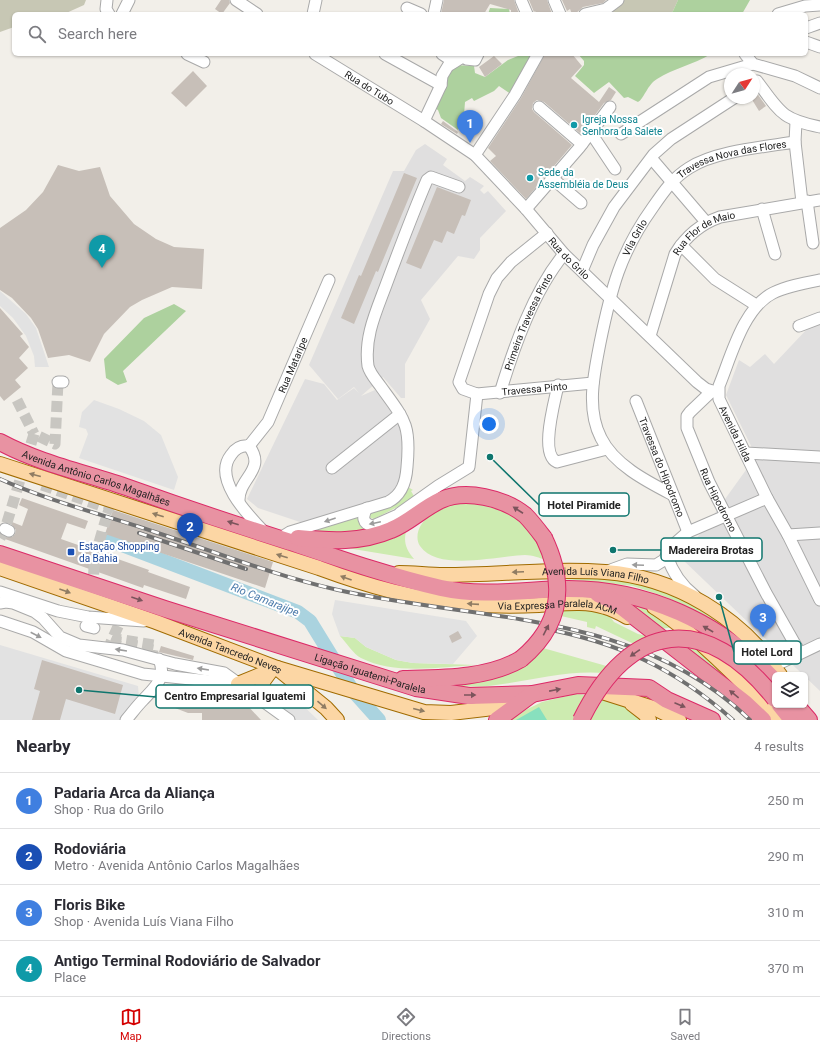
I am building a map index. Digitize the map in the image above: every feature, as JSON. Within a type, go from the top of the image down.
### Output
[{"type":"highway","name":"Avenida Antônio Carlos Magalhães","points":[[0,442],[49,463],[103,479],[376,571],[443,588],[469,591],[565,589]]},
{"type":"highway","points":[[274,536],[325,541],[358,540],[400,520],[441,492],[496,500],[511,506],[524,515],[544,538],[553,556],[558,578],[556,606],[544,635],[533,649],[521,659],[509,665],[470,674],[386,678]]},
{"type":"highway","name":"Ligação Iguatemi-Paralela","points":[[0,554],[416,688],[453,695],[532,694],[578,685],[649,688],[667,700],[712,720]]},
{"type":"highway","points":[[565,589],[587,591],[605,596],[670,644]]},
{"type":"highway","points":[[565,589],[592,589],[628,594],[662,605],[709,629],[773,672]]},
{"type":"highway","points":[[581,720],[597,694],[615,671],[629,657],[644,647],[675,638],[701,642],[717,647],[751,672],[772,695]]},
{"type":"highway","name":"Via Expressa Paralela ACM","points":[[670,644],[745,703],[763,720]]},
{"type":"highway","points":[[497,720],[532,694]]},
{"type":"highway","points":[[791,714],[809,720]]},
{"type":"main road","name":"Via Expressa Paralela ACM","points":[[0,464],[319,568],[362,584],[426,599],[492,606],[577,603],[605,607],[632,619],[670,644]]},
{"type":"main road","name":"Avenida Tancredo Neves","points":[[0,568],[156,622],[274,670],[326,708],[337,720]]},
{"type":"main road","name":"Avenida Luís Viana Filho","points":[[376,571],[444,575],[537,571],[606,572],[633,576],[677,590],[706,604],[742,631],[774,672]]},
{"type":"main road","points":[[628,594],[656,608],[680,626],[742,681],[791,714]]},
{"type":"main road","points":[[258,698],[264,680],[274,670]]},
{"type":"main road","points":[[238,684],[274,670],[295,674],[424,712],[451,713],[499,707],[532,694]]},
{"type":"main road","points":[[578,685],[624,698],[679,720]]},
{"type":"main road","points":[[624,698],[645,714],[649,720]]},
{"type":"street","points":[[107,0],[106,9],[108,12]]},
{"type":"street","points":[[123,12],[129,0]]},
{"type":"street","points":[[236,0],[254,12]]},
{"type":"street","points":[[313,12],[316,0]]},
{"type":"street","points":[[434,12],[436,0]]},
{"type":"street","points":[[521,0],[526,12]]},
{"type":"street","points":[[554,0],[559,12]]},
{"type":"street","points":[[592,12],[606,8],[618,0]]},
{"type":"street","points":[[785,12],[806,6],[820,5]]},
{"type":"street","points":[[407,8],[416,12]]},
{"type":"street","points":[[808,27],[820,23]]},
{"type":"street","points":[[808,43],[820,47]]},
{"type":"street","points":[[191,56],[204,62]]},
{"type":"street","name":"Rua do Tubo","points":[[318,56],[424,120]]},
{"type":"street","points":[[389,56],[441,85]]},
{"type":"street","points":[[445,56],[454,62]]},
{"type":"street","points":[[424,120],[441,85],[442,76],[454,62],[463,56]]},
{"type":"street","points":[[465,56],[470,61],[478,56]]},
{"type":"street","points":[[475,155],[515,95],[537,56]]},
{"type":"street","points":[[747,56],[758,65],[795,76],[820,88]]},
{"type":"street","points":[[621,134],[709,77],[758,65]]},
{"type":"street","points":[[760,88],[780,111],[796,122],[820,126]]},
{"type":"street","points":[[582,271],[593,245],[614,207],[660,148],[671,139],[725,104]]},
{"type":"street","points":[[526,209],[591,133],[610,106]]},
{"type":"street","points":[[539,107],[582,144]]},
{"type":"street","name":"Rua do Grilo","points":[[424,120],[475,155],[526,209],[564,254],[609,299],[650,336],[697,382],[715,392]]},
{"type":"street","points":[[796,122],[794,142],[813,243]]},
{"type":"street","points":[[591,133],[615,169]]},
{"type":"street","name":"Travessa Nova das Flores","points":[[671,181],[691,166],[731,152],[794,142]]},
{"type":"street","points":[[652,159],[706,222]]},
{"type":"street","points":[[274,536],[394,499],[404,485],[407,474],[409,443],[408,429],[400,414],[368,368],[368,347],[374,313],[427,180],[431,177],[459,187]]},
{"type":"street","points":[[552,178],[581,203]]},
{"type":"street","name":"Vila Grilo","points":[[671,181],[632,238],[618,271],[609,299],[593,383],[593,414],[596,428],[607,449],[624,465],[673,495]]},
{"type":"street","name":"Rua Flor de Maio","points":[[650,336],[669,270],[681,245],[706,222],[720,217],[804,201],[820,200]]},
{"type":"street","points":[[762,209],[775,254]]},
{"type":"street","name":"Travessa Pinto","points":[[546,233],[503,270],[490,294],[459,382],[463,389],[477,394],[500,394],[558,385],[593,383]]},
{"type":"street","points":[[681,245],[727,289],[756,305]]},
{"type":"street","name":"Primeira Travessa Pinto","points":[[500,394],[508,365],[539,294],[549,275],[564,254]]},
{"type":"street","name":"Rua Mataripe","points":[[274,536],[239,501],[228,484],[225,469],[227,460],[234,451],[239,448],[249,446],[268,422],[329,280]]},
{"type":"street","name":"Avenida Hilda","points":[[820,280],[781,290],[756,305],[745,324],[719,386],[715,392],[767,498],[817,588],[820,600]]},
{"type":"street","points":[[799,326],[820,318]]},
{"type":"street","points":[[558,385],[549,435],[549,449],[552,458],[557,462],[607,449]]},
{"type":"street","name":"Rua Hipodromo","points":[[715,392],[690,412],[687,416],[687,428],[726,516],[766,593],[800,653]]},
{"type":"street","points":[[367,508],[363,518],[368,525],[400,520],[441,492],[470,467],[477,394]]},
{"type":"street","name":"Travessa do Hipodromo","points":[[636,401],[688,532]]},
{"type":"street","points":[[332,468],[400,414]]},
{"type":"street","points":[[239,501],[240,489],[255,464],[254,452],[249,446]]},
{"type":"street","points":[[746,453],[820,457]]},
{"type":"street","points":[[606,572],[627,564],[656,565],[667,556],[672,546],[688,532],[767,498]]},
{"type":"street","points":[[788,535],[820,533]]},
{"type":"street","points":[[667,556],[680,580],[692,594],[706,604]]},
{"type":"street","name":"Avenida Tancredo Neves","points":[[0,592],[58,611],[88,617],[156,622]]},
{"type":"street","points":[[0,604],[6,602],[13,603],[35,612],[43,618],[60,637],[79,645],[123,650],[175,664],[218,671],[232,677],[238,684],[274,711],[281,712],[290,720]]},
{"type":"street","points":[[0,621],[33,632],[66,651],[143,674],[238,684]]},
{"type":"street","points":[[778,672],[800,653],[820,644]]},
{"type":"street","points":[[126,720],[156,687],[162,676],[162,665],[159,659]]},
{"type":"street","points":[[142,701],[145,688],[143,674]]},
{"type":"shaded area","points":[[0,0],[86,0],[84,5],[68,12],[12,12],[12,28],[0,32]]},
{"type":"shaded area","points":[[622,0],[678,0],[672,12],[602,12]]},
{"type":"shaded area","points":[[425,144],[447,159],[443,165],[465,181],[470,177],[484,186],[480,190],[484,194],[488,191],[506,211],[480,238],[480,250],[474,259],[458,256],[421,300],[430,319],[405,364],[405,398],[401,398],[383,377],[361,396],[375,390],[392,411],[401,427],[405,466],[398,488],[388,498],[303,523],[258,508],[247,499],[305,379],[324,384],[337,400],[354,388],[359,393],[354,387],[338,399],[309,365],[393,171],[404,171],[416,150]]},
{"type":"shaded area","points":[[0,291],[26,314],[36,328],[49,367],[35,367],[34,356],[26,336],[13,318],[0,306]]},
{"type":"shaded area","points":[[820,324],[820,691],[808,680],[808,672],[800,672],[682,559],[756,456],[726,395],[739,360],[750,367],[765,354],[774,364],[808,328]]},
{"type":"shaded area","points":[[94,400],[119,409],[144,421],[161,435],[178,477],[174,490],[79,458],[88,434],[86,429],[79,427],[82,412]]},
{"type":"shaded area","points":[[335,600],[466,621],[477,636],[453,664],[413,663],[396,660],[366,647],[355,638],[340,636],[332,614]]},
{"type":"shaded area","points":[[0,645],[138,686],[139,698],[120,720],[0,720]]},
{"type":"shaded area","points":[[291,694],[318,720],[295,720],[282,707]]},
{"type":"green space","points":[[678,0],[750,0],[743,12],[672,12]]},
{"type":"green space","points":[[490,8],[509,9],[510,12],[489,12]]},
{"type":"green space","points":[[518,56],[535,56],[512,95],[499,86],[494,91],[474,101],[472,98],[465,102],[464,115],[458,130],[441,118],[438,110],[433,107],[442,86],[455,65],[474,66],[475,73],[485,77],[508,60]]},
{"type":"green space","points":[[580,56],[707,56],[657,79],[638,102],[628,97],[624,98],[609,82],[594,93],[575,76],[584,65],[584,61]]},
{"type":"green space","points":[[174,304],[186,311],[123,371],[127,382],[118,385],[106,378],[104,359],[144,318]]},
{"type":"green space","points":[[408,487],[413,490],[411,491],[415,498],[374,519],[368,517],[368,512]]},
{"type":"green space","points":[[465,500],[507,510],[531,530],[546,560],[525,555],[469,561],[454,561],[440,559],[429,554],[420,546],[418,541],[418,533],[421,525],[430,515],[435,512],[446,506]]},
{"type":"green space","points":[[359,514],[369,529],[340,535],[314,532],[337,521]]},
{"type":"green space","points":[[408,525],[405,535],[405,543],[408,551],[414,559],[347,548]]},
{"type":"green space","points":[[565,575],[580,575],[653,586],[701,607],[751,646],[695,614],[686,606],[663,596],[633,586],[566,579]]},
{"type":"green space","points":[[625,600],[647,608],[674,627],[661,629]]},
{"type":"green space","points":[[563,607],[606,611],[614,622],[638,634],[651,637],[636,645],[596,626],[595,629],[587,627],[587,622],[561,616]]},
{"type":"green space","points":[[340,636],[355,638],[366,647],[396,660],[413,663],[476,665],[417,669],[388,667],[361,658],[352,651]]},
{"type":"green space","points":[[682,644],[688,644],[708,660],[712,660],[734,684]]},
{"type":"green space","points":[[543,648],[610,667],[605,673],[591,672],[564,674],[489,686],[438,684]]},
{"type":"green space","points":[[575,694],[587,695],[574,720],[505,720],[542,702]]},
{"type":"green space","points":[[603,699],[627,706],[645,720],[590,720]]},
{"type":"green space","points":[[539,707],[547,720],[516,720]]},
{"type":"building","points":[[221,0],[229,0],[230,3],[223,12],[219,12],[215,9]]},
{"type":"building","points":[[444,0],[514,0],[518,12],[511,12],[511,10],[490,4],[485,12],[441,12]]},
{"type":"building","points":[[529,0],[547,0],[551,12],[534,12]]},
{"type":"building","points":[[562,0],[606,0],[603,3],[583,7],[577,12],[571,12],[570,9],[567,11]]},
{"type":"building","points":[[494,56],[502,64],[485,77],[479,67]]},
{"type":"building","points":[[544,56],[574,56],[582,66],[571,78],[599,102],[609,87],[616,92],[611,100],[604,103],[581,134],[544,102],[537,100],[533,103],[532,109],[534,112],[572,145],[526,199],[490,161],[496,156],[488,148],[521,98]]},
{"type":"building","points":[[193,71],[207,86],[186,107],[171,93]]},
{"type":"building","points":[[760,98],[766,106],[759,111],[755,104],[760,104]]},
{"type":"building","points":[[443,121],[458,132],[457,134],[441,124]]},
{"type":"building","points":[[58,165],[79,171],[100,167],[110,196],[134,224],[156,239],[174,247],[204,249],[202,289],[172,287],[130,307],[104,334],[90,362],[69,355],[48,358],[38,329],[31,318],[12,298],[0,290],[0,228],[26,210],[43,192]]},
{"type":"building","points":[[404,173],[417,178],[378,272],[376,271],[354,324],[341,318],[359,275],[361,276]]},
{"type":"building","points":[[437,187],[471,200],[465,216],[462,215],[454,234],[447,231],[442,243],[434,240],[421,269],[406,263]]},
{"type":"building","points":[[0,308],[23,334],[20,336],[29,347],[19,358],[28,368],[15,380],[21,387],[4,401],[0,396]]},
{"type":"building","name":"Estação Shopping da Bahia","points":[[22,498],[88,521],[85,529],[67,523],[61,539],[149,570],[148,572],[190,587],[186,599],[144,585],[143,588],[5,539],[6,537],[12,537],[15,534],[16,530],[11,524],[12,522],[22,526],[28,509],[19,505]]},
{"type":"building","points":[[113,510],[273,562],[265,588],[105,534]]},
{"type":"building","points":[[458,631],[462,638],[452,643],[449,636]]},
{"type":"building","points":[[161,646],[194,656],[193,660],[159,652]]},
{"type":"building","points":[[42,660],[123,685],[115,714],[66,699],[60,720],[32,720],[40,691],[34,689]]},
{"type":"building","points":[[202,690],[224,692],[246,704],[261,720],[202,720],[202,713],[188,713],[175,708],[176,702],[202,703]]},
{"type":"waterway","name":"Rio Camarajipe","points":[[106,539],[298,612],[310,621],[353,691],[379,720]]},
{"type":"tunnel","points":[[0,538],[5,529],[34,434],[55,444],[58,382]]},
{"type":"tunnel","points":[[17,400],[34,434]]},
{"type":"tunnel","points":[[42,485],[113,510]]},
{"type":"tunnel","points":[[94,591],[93,580],[95,559],[109,508]]},
{"type":"tunnel","points":[[125,611],[111,642],[153,650],[154,645],[117,639],[116,641],[139,646]]},
{"type":"railway","points":[[0,479],[57,501],[292,578],[338,590],[392,600],[501,616],[555,626],[608,639],[658,658],[706,684],[750,720]]},
{"type":"railway","points":[[139,533],[246,569]]},
{"type":"railway","points":[[541,628],[595,641],[644,660],[689,686],[733,720]]},
{"type":"place","name":"Igreja Nossa Senhora da Salete","points":[[574,125]]},
{"type":"place","name":"Padaria Arca da Aliança","points":[[470,143]]},
{"type":"place","name":"Sede da Assembléia de Deus","points":[[530,178]]},
{"type":"place","name":"Antigo Terminal Rodoviário de Salvador","points":[[102,268]]},
{"type":"place","name":"Hotel Piramide","points":[[490,457]]},
{"type":"place","name":"Rodoviária","points":[[190,546]]},
{"type":"place","name":"Madereira Brotas","points":[[613,550]]},
{"type":"place","name":"Estação Shopping da Bahia","points":[[71,552]]},
{"type":"place","name":"Hotel Lord","points":[[719,597]]},
{"type":"place","name":"Floris Bike","points":[[763,637]]},
{"type":"place","name":"Centro Empresarial Iguatemi","points":[[79,690]]}]
